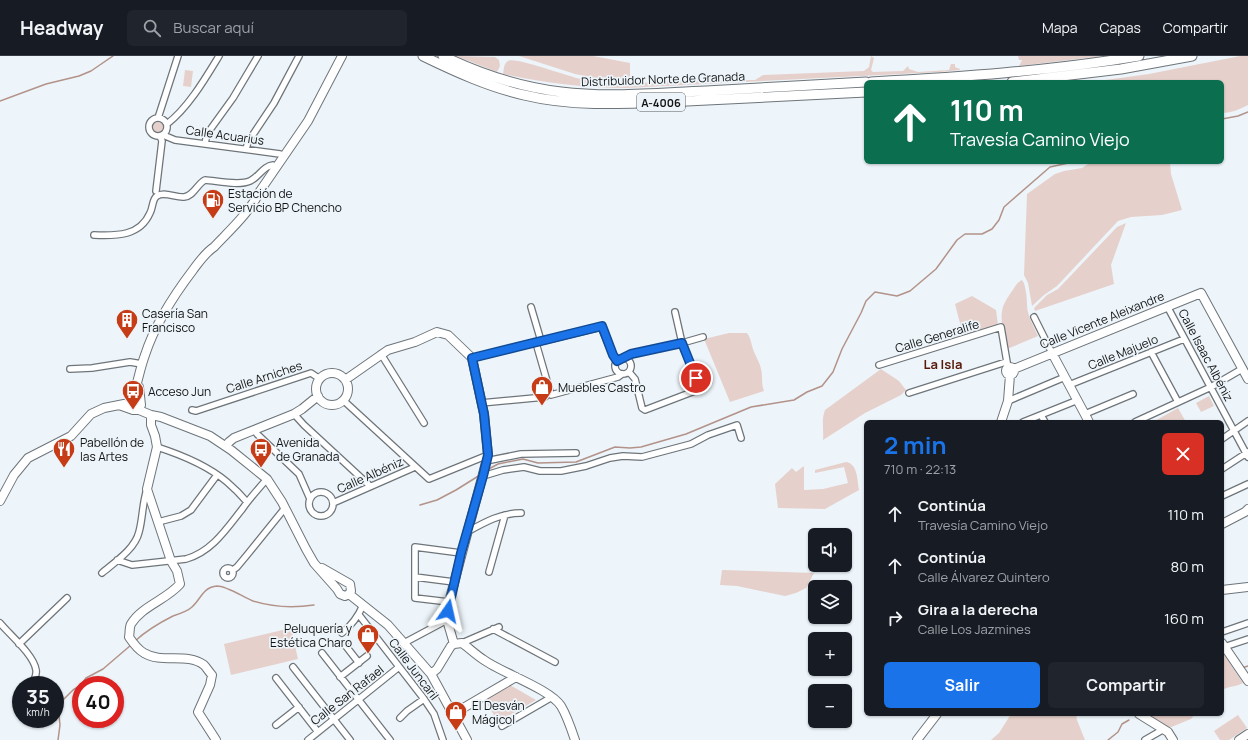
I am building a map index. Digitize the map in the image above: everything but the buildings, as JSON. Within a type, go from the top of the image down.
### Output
[{"type":"main road","name":"Distribuidor Norte de Granada","points":[[423,56],[470,78],[492,86],[526,96],[558,101],[597,104],[646,103],[864,92]]},
{"type":"main road","name":"Distribuidor Norte de Granada","points":[[443,56],[473,70],[531,87],[561,92],[597,95],[644,94],[864,82]]},
{"type":"main road","points":[[907,80],[978,76],[1038,70],[1139,56]]},
{"type":"main road","points":[[1029,80],[1121,69],[1192,56]]},
{"type":"street","points":[[162,136],[157,137],[151,134],[149,128],[150,122],[158,118],[178,56]]},
{"type":"street","points":[[156,191],[162,136],[167,130],[167,124],[194,94],[219,56]]},
{"type":"street","points":[[205,144],[207,134],[233,98],[258,56]]},
{"type":"street","points":[[246,149],[248,142],[274,103],[299,56]]},
{"type":"street","points":[[136,405],[142,364],[153,334],[166,310],[184,282],[222,232],[253,196],[260,191],[312,114],[340,57]]},
{"type":"street","points":[[158,118],[167,124]]},
{"type":"street","name":"Calle Acuarius","points":[[162,136],[174,140],[246,149],[280,154],[284,156]]},
{"type":"street","points":[[94,235],[112,236],[140,228],[146,222],[151,212],[154,199],[158,195],[161,194],[182,198],[187,197],[201,182],[205,180],[242,184],[250,182],[268,166],[273,165],[276,167]]},
{"type":"street","name":"Calle Vicente Aleixandre","points":[[1009,368],[1052,353],[1201,293],[1242,369]]},
{"type":"street","name":"Calle Isaac Albéniz","points":[[1167,306],[1247,454]]},
{"type":"street","points":[[531,307],[551,395],[618,377],[629,372]]},
{"type":"street","points":[[625,358],[629,362],[629,372],[634,379],[642,408],[645,410],[700,389],[682,343],[675,312]]},
{"type":"street","points":[[1034,317],[1088,420]]},
{"type":"street","points":[[472,358],[602,326],[613,355],[617,361],[618,371],[622,374]]},
{"type":"street","name":"Calle Generalife","points":[[879,365],[1001,327],[1009,368]]},
{"type":"street","points":[[345,380],[388,350],[415,342],[440,332],[450,337],[472,358],[481,404],[487,458],[461,553],[449,602],[447,620],[458,643],[484,660],[552,697],[560,705],[570,725],[575,740]]},
{"type":"street","points":[[617,361],[620,358],[625,358],[631,354],[703,337]]},
{"type":"street","name":"Calle Majuelo","points":[[1069,385],[1184,338]]},
{"type":"street","points":[[1151,352],[1178,402]]},
{"type":"street","points":[[381,354],[424,423]]},
{"type":"street","points":[[70,369],[92,368],[130,362],[142,364]]},
{"type":"street","points":[[909,393],[1009,368],[1008,401],[1002,420]]},
{"type":"street","points":[[1139,420],[1211,387],[1242,369],[1248,379]]},
{"type":"street","name":"Calle Arniches","points":[[192,410],[196,411],[311,373],[320,379]]},
{"type":"street","points":[[336,374],[345,380],[348,393],[343,400],[334,405],[330,405],[320,398],[317,390],[317,384],[324,375],[336,374]]},
{"type":"street","points":[[1008,401],[1065,377]]},
{"type":"street","points":[[1085,414],[1132,394]]},
{"type":"street","points":[[481,404],[545,397]]},
{"type":"street","points":[[228,448],[256,432],[296,416],[320,398]]},
{"type":"street","points":[[343,400],[429,479],[487,458],[521,454],[576,453]]},
{"type":"street","points":[[1028,420],[1078,400]]},
{"type":"street","points":[[0,501],[14,475],[28,458],[71,436],[91,414],[104,408],[119,405],[136,405],[161,417],[210,436],[228,448],[267,479],[314,563],[340,594],[345,596],[349,594]]},
{"type":"street","points":[[136,405],[151,415],[161,417]]},
{"type":"street","points":[[102,573],[128,550],[139,534],[142,506],[157,447],[151,425],[151,415]]},
{"type":"street","points":[[1041,415],[1043,420]]},
{"type":"street","points":[[296,416],[370,486]]},
{"type":"street","points":[[1224,438],[1248,421]]},
{"type":"street","points":[[483,476],[503,470],[524,467],[540,471],[561,471],[586,466],[610,458],[623,456],[642,457],[691,444],[708,435],[737,424],[741,438]]},
{"type":"street","points":[[256,432],[299,474],[310,499],[309,502],[311,510],[317,515],[321,516],[328,513],[333,507],[330,496],[323,492],[316,493],[310,499]]},
{"type":"street","points":[[157,447],[180,454],[204,466],[227,482],[247,502]]},
{"type":"street","points":[[1224,468],[1247,454]]},
{"type":"street","name":"Calle Albéniz","points":[[333,503],[415,467]]},
{"type":"street","points":[[158,522],[181,516],[191,510],[217,475]]},
{"type":"street","points":[[117,560],[132,565],[194,557],[218,540],[267,479]]},
{"type":"street","points":[[1224,495],[1248,484]]},
{"type":"street","points":[[147,488],[171,561],[177,571],[180,584],[175,590],[149,606],[138,616],[130,625],[129,637],[137,648],[143,653],[155,658],[196,660],[205,666],[212,675],[210,685],[198,712],[216,740]]},
{"type":"street","points":[[232,570],[237,567],[284,508]]},
{"type":"street","points":[[1224,523],[1245,512],[1248,508]]},
{"type":"street","points":[[467,532],[493,518],[512,513],[521,513]]},
{"type":"street","points":[[488,572],[505,515]]},
{"type":"street","points":[[449,602],[415,598],[415,547],[461,553]]},
{"type":"street","points":[[314,563],[348,583],[351,587],[349,594]]},
{"type":"street","points":[[415,576],[454,582]]},
{"type":"street","points":[[337,589],[340,583],[344,581]]},
{"type":"street","points":[[1224,590],[1248,587]]},
{"type":"street","points":[[349,594],[388,624],[431,674],[467,740]]},
{"type":"street","points":[[19,644],[67,598]]},
{"type":"street","points":[[342,633],[350,627],[359,615],[363,605]]},
{"type":"street","name":"Calle Juncaril","points":[[359,615],[424,699],[434,714],[443,740]]},
{"type":"street","points":[[404,643],[447,620]]},
{"type":"street","points":[[0,623],[33,662],[36,670],[36,676]]},
{"type":"street","points":[[1224,631],[1248,623]]},
{"type":"street","points":[[431,674],[437,669],[458,643],[496,628],[555,662]]},
{"type":"street","points":[[1224,645],[1248,638]]},
{"type":"street","points":[[345,646],[359,663]]},
{"type":"street","points":[[1224,646],[1248,681]]},
{"type":"street","points":[[322,653],[390,740]]},
{"type":"street","points":[[340,677],[367,656]]},
{"type":"street","points":[[293,667],[350,740]]},
{"type":"street","name":"Calle San Rafael","points":[[308,740],[399,667]]},
{"type":"street","points":[[453,714],[516,677]]},
{"type":"street","points":[[276,678],[318,732]]},
{"type":"street","points":[[502,726],[552,697]]},
{"type":"street","points":[[400,718],[424,699]]},
{"type":"street","points":[[276,725],[298,707]]},
{"type":"street","points":[[917,740],[935,716]]},
{"type":"street","points":[[1142,716],[1164,729],[1170,734],[1173,740]]},
{"type":"street","points":[[1145,740],[1164,729]]},
{"type":"street","points":[[1239,740],[1248,734]]},
{"type":"shaded area","points":[[456,56],[495,57],[499,60],[500,66],[497,72]]},
{"type":"shaded area","points":[[519,56],[593,56],[630,63],[630,79],[595,78],[575,74]]},
{"type":"shaded area","points":[[871,56],[874,58],[871,70],[873,72],[903,71],[908,66],[909,69],[918,72],[949,70],[951,64],[955,64],[955,67],[960,70],[626,88],[564,84],[503,74],[505,64],[512,60],[581,79],[603,82],[625,83],[689,80],[755,80],[763,75],[864,71],[869,67]]},
{"type":"shaded area","points":[[1018,56],[1103,56],[1019,66],[1022,60],[1019,60]]},
{"type":"shaded area","points":[[1240,56],[1248,56],[1248,105],[1224,113],[1224,80],[1106,80],[1149,74]]},
{"type":"shaded area","points":[[185,70],[193,71],[191,87],[183,86]]},
{"type":"shaded area","points":[[156,122],[160,122],[164,128],[160,134],[156,134],[152,130],[152,126]]},
{"type":"shaded area","points":[[1088,164],[1170,164],[1171,174],[1182,210],[1162,215],[1131,217],[1118,221],[1057,286],[1032,306],[1028,283],[1024,275],[1027,194],[1055,174],[1082,168]]},
{"type":"shaded area","points":[[1126,223],[1111,265],[1114,284],[1035,311],[1034,308],[1047,295],[1058,289],[1117,227]]},
{"type":"shaded area","points":[[1022,280],[1027,297],[1028,313],[1038,336],[1007,349],[1002,325],[1003,308],[1015,286]]},
{"type":"shaded area","points":[[972,296],[996,310],[998,325],[963,335],[955,304]]},
{"type":"shaded area","points":[[729,333],[747,333],[749,336],[761,367],[764,391],[730,402],[704,339]]},
{"type":"shaded area","points":[[881,369],[899,381],[906,390],[901,395],[865,413],[823,440],[823,421],[825,410]]},
{"type":"shaded area","points":[[1209,396],[1214,406],[1201,412],[1196,403]]},
{"type":"shaded area","points":[[1178,408],[1185,420],[1157,420]]},
{"type":"shaded area","points":[[846,462],[850,463],[855,469],[859,490],[825,509],[778,508],[775,484],[792,468],[796,472],[804,466],[804,490],[823,489],[848,483],[844,467],[815,473],[815,470]]},
{"type":"shaded area","points":[[722,570],[814,573],[810,580],[808,580],[806,588],[785,596],[737,586],[720,585]]},
{"type":"shaded area","points":[[291,628],[298,659],[231,675],[224,644]]},
{"type":"shaded area","points":[[1224,654],[1243,683],[1224,689]]},
{"type":"shaded area","points":[[510,685],[536,700],[498,722],[485,700]]},
{"type":"shaded area","points":[[1238,715],[1247,728],[1229,740],[1220,740],[1214,731]]},
{"type":"shaded area","points":[[1010,716],[1076,716],[1085,740],[991,740],[999,733]]},
{"type":"shaded area","points":[[1148,716],[1193,716],[1191,719],[1169,728]]},
{"type":"waterway","points":[[0,101],[46,84],[79,76],[91,71],[113,56]]},
{"type":"waterway","points":[[1224,119],[1248,112]]},
{"type":"waterway","points":[[487,470],[498,464],[523,459],[538,463],[576,462],[615,447],[641,447],[686,434],[751,407],[794,400],[807,392],[822,386],[833,372],[842,349],[866,301],[875,292],[897,296],[910,291],[936,269],[957,240],[965,234],[982,234],[992,229],[999,220],[1004,207],[1050,167],[1064,164]]},
{"type":"waterway","points":[[420,505],[437,500],[480,475]]},
{"type":"waterway","points":[[135,641],[158,624],[190,608],[205,591],[212,587],[221,586],[253,601],[268,605],[291,607],[314,605]]},
{"type":"waterway","points":[[90,676],[103,669],[131,645]]},
{"type":"waterway","points":[[1242,668],[1248,666]]},
{"type":"waterway","points":[[58,740],[60,725],[58,705],[72,691]]},
{"type":"waterway","points":[[1108,740],[1118,732],[1122,724],[1129,720]]},
{"type":"place","name":"Estación de Servicio BP Chencho","points":[[213,220]]},
{"type":"place","name":"Casería San Francisco","points":[[127,340]]},
{"type":"place","name":"Muebles Castro","points":[[542,406]]},
{"type":"place","name":"Acceso Jun","points":[[133,410]]},
{"type":"place","name":"Pabellón de las Artes","points":[[64,468]]},
{"type":"place","name":"Avenida de Granada","points":[[261,468]]},
{"type":"place","name":"Peluquería y Estética Charo","points":[[368,654]]},
{"type":"place","name":"El Desván Mágicol","points":[[456,732]]},
{"type":"district","name":"La Isla","points":[[943,364]]},
{"type":"route","points":[[448,611],[461,553],[488,455],[484,414],[472,358],[602,326],[613,355],[617,361],[620,358],[625,358],[631,354],[682,343],[696,378]]}]
